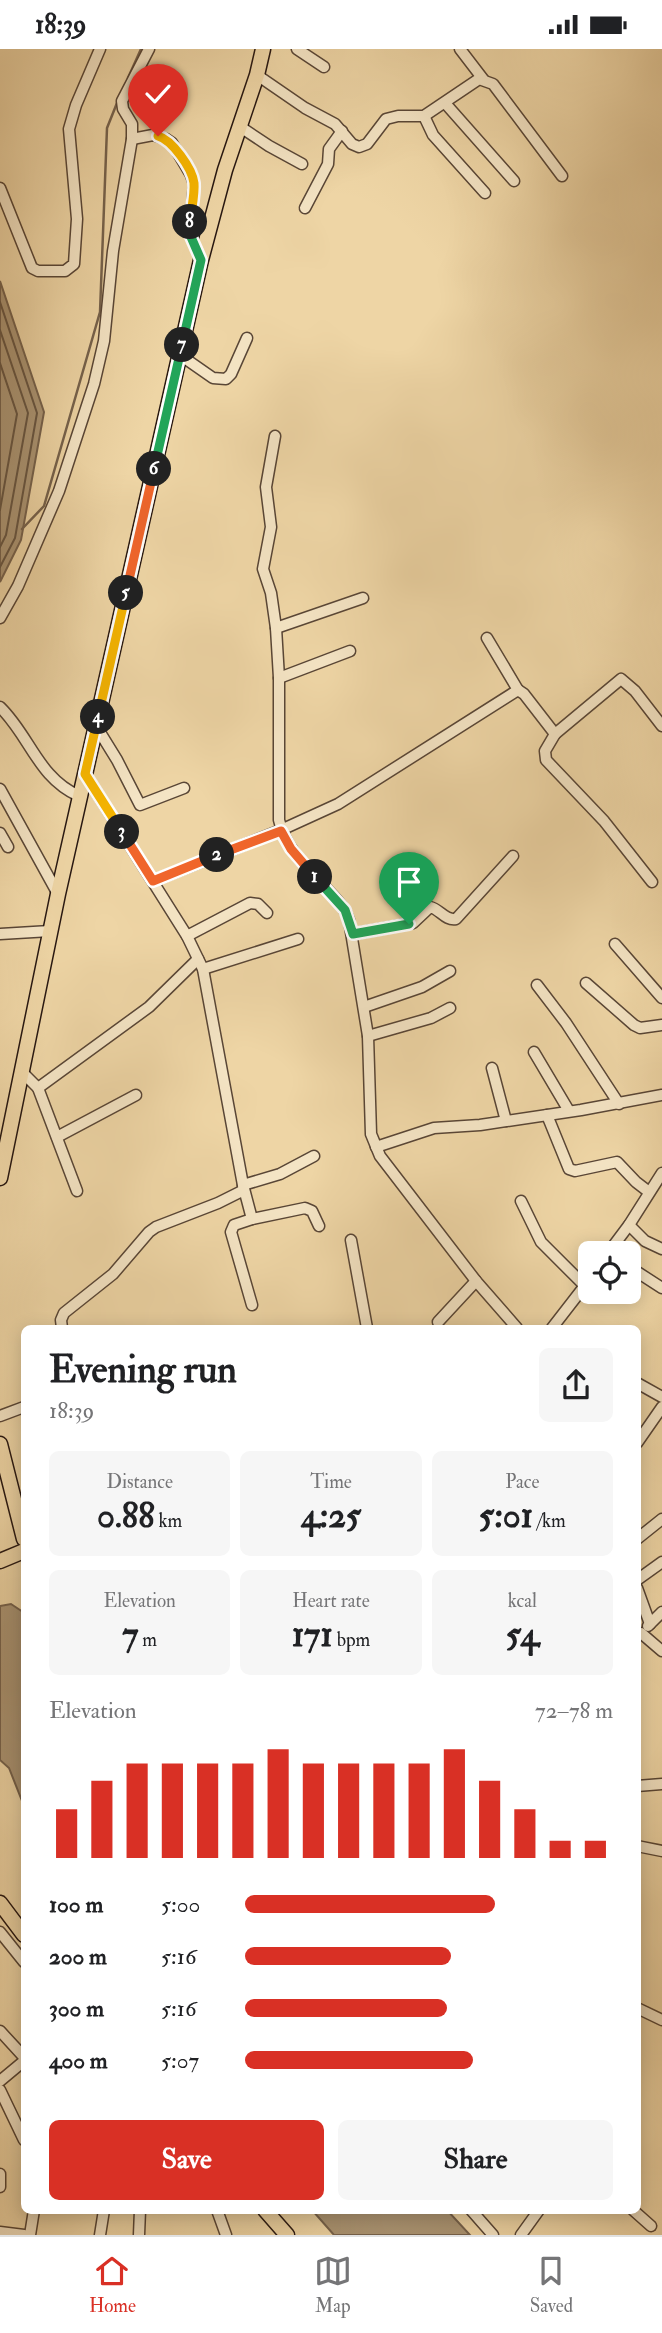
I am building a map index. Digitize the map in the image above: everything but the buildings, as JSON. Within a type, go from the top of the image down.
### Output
[{"type":"main road","points":[[0,1178],[79,796],[201,260],[263,49]]},
{"type":"main road","points":[[0,1444],[21,1527]]},
{"type":"main road","points":[[0,1561],[20,1553]]},
{"type":"main road","points":[[0,1903],[21,1931]]},
{"type":"main road","points":[[269,2214],[287,2235]]},
{"type":"street","points":[[0,188],[32,268],[38,271],[65,271],[72,267],[75,260],[77,219],[69,129],[76,105],[100,49]]},
{"type":"street","points":[[0,618],[18,586],[59,491],[94,384],[104,341],[116,228],[132,139],[132,124],[123,109],[122,101],[149,49]]},
{"type":"street","points":[[297,49],[324,67]]},
{"type":"street","points":[[460,49],[483,79],[493,84],[562,176]]},
{"type":"street","points":[[257,75],[305,108],[335,124],[352,144],[363,147],[386,119],[424,116],[475,81],[483,79]]},
{"type":"street","points":[[445,103],[514,181]]},
{"type":"street","points":[[424,116],[433,135],[485,194]]},
{"type":"street","points":[[239,126],[302,164]]},
{"type":"street","points":[[305,208],[328,163],[329,149],[342,131]]},
{"type":"street","points":[[132,139],[153,135],[166,139],[172,143],[191,175],[194,184],[190,232],[201,260]]},
{"type":"street","points":[[180,355],[213,378],[226,379],[231,374],[247,338]]},
{"type":"street","points":[[275,436],[266,487],[271,527],[263,569],[271,593],[276,628],[281,831],[291,849],[345,910],[353,934],[365,1007],[370,1127],[376,1147],[388,1167],[476,1281],[514,1325]]},
{"type":"street","points":[[276,628],[363,598]]},
{"type":"street","points":[[487,638],[518,691],[524,694],[555,734]]},
{"type":"street","points":[[279,678],[350,651]]},
{"type":"street","points":[[652,882],[604,821],[546,760],[545,751],[555,734],[621,679],[635,691],[662,726]]},
{"type":"street","points":[[153,881],[281,831],[355,794],[518,691]]},
{"type":"street","points":[[0,707],[50,776],[60,786],[79,796]]},
{"type":"street","points":[[96,726],[140,805],[184,788]]},
{"type":"street","points":[[85,774],[187,936],[201,964],[252,1219]]},
{"type":"street","points":[[0,789],[58,894]]},
{"type":"street","points":[[0,833],[8,847]]},
{"type":"street","points":[[353,934],[413,923],[430,907],[434,907],[448,919],[456,919],[513,856]]},
{"type":"street","points":[[187,936],[250,903],[258,904],[267,913]]},
{"type":"street","points":[[0,934],[50,931]]},
{"type":"street","points":[[38,1088],[149,1007],[201,964],[298,939]]},
{"type":"street","points":[[615,944],[662,998]]},
{"type":"street","points":[[365,1007],[422,987],[450,971]]},
{"type":"street","points":[[586,983],[634,1025],[640,1028],[662,1025]]},
{"type":"street","points":[[537,985],[566,1023],[619,1104]]},
{"type":"street","points":[[368,1036],[431,1018],[450,1008]]},
{"type":"street","points":[[534,1052],[569,1111]]},
{"type":"street","points":[[492,1068],[506,1121]]},
{"type":"street","points":[[22,1072],[38,1088],[77,1191]]},
{"type":"street","points":[[376,1147],[434,1128],[547,1115],[619,1104],[662,1094]]},
{"type":"street","points":[[57,1137],[136,1095]]},
{"type":"street","points":[[547,1115],[569,1169],[575,1171],[617,1162],[649,1192]]},
{"type":"street","points":[[62,1325],[64,1313],[113,1273],[149,1232],[218,1203],[244,1187],[280,1174],[314,1156]]},
{"type":"street","points":[[617,1241],[662,1173]]},
{"type":"street","points":[[522,1201],[541,1242],[578,1274]]},
{"type":"street","points":[[252,1305],[231,1232],[234,1225],[305,1208],[312,1211],[319,1226]]},
{"type":"street","points":[[629,1225],[645,1241],[662,1249]]},
{"type":"street","points":[[351,1240],[366,1325]]},
{"type":"street","points":[[641,1274],[662,1288]]},
{"type":"street","points":[[438,1322],[476,1281]]},
{"type":"street","points":[[556,1325],[578,1295]]},
{"type":"street","points":[[641,1385],[662,1397]]},
{"type":"street","points":[[641,1437],[662,1407]]},
{"type":"street","points":[[0,1416],[21,1408]]},
{"type":"street","points":[[641,1536],[662,1518]]},
{"type":"street","points":[[641,1577],[662,1562]]},
{"type":"street","points":[[641,1599],[650,1624]]},
{"type":"street","points":[[641,1631],[662,1612]]},
{"type":"street","points":[[641,1635],[662,1651]]},
{"type":"street","points":[[641,1786],[662,1784]]},
{"type":"street","points":[[641,1847],[662,1851]]},
{"type":"street","points":[[0,1932],[21,1958]]},
{"type":"street","points":[[641,2010],[662,2020]]},
{"type":"street","points":[[0,2031],[21,2056]]},
{"type":"street","points":[[0,2081],[21,2062]]},
{"type":"street","points":[[0,2090],[21,2134]]},
{"type":"street","points":[[0,2174],[0,2186]]},
{"type":"street","points":[[30,2235],[33,2214]]},
{"type":"street","points":[[100,2235],[103,2214]]},
{"type":"street","points":[[139,2235],[140,2214]]},
{"type":"street","points":[[218,2214],[226,2235]]},
{"type":"street","points":[[475,2214],[494,2234]]},
{"type":"street","points":[[521,2235],[536,2214]]},
{"type":"street","points":[[638,2214],[651,2225]]},
{"type":"street","points":[[0,2232],[24,2235]]},
{"type":"water","points":[[0,281],[44,412],[21,540],[0,582]]},
{"type":"water","points":[[11,1604],[21,1611],[21,1798],[9,1768],[0,1760],[0,1606]]},
{"type":"water","points":[[316,2214],[451,2214],[470,2235],[334,2235]]},
{"type":"waterway","points":[[128,78],[141,49]]},
{"type":"waterway","points":[[22,529],[44,506],[100,312],[107,128],[117,103]]},
{"type":"route","points":[[158,136],[172,143],[191,175],[194,184],[190,232],[201,260],[85,774],[153,881],[281,831],[291,849],[345,910],[353,934],[409,924]]}]
